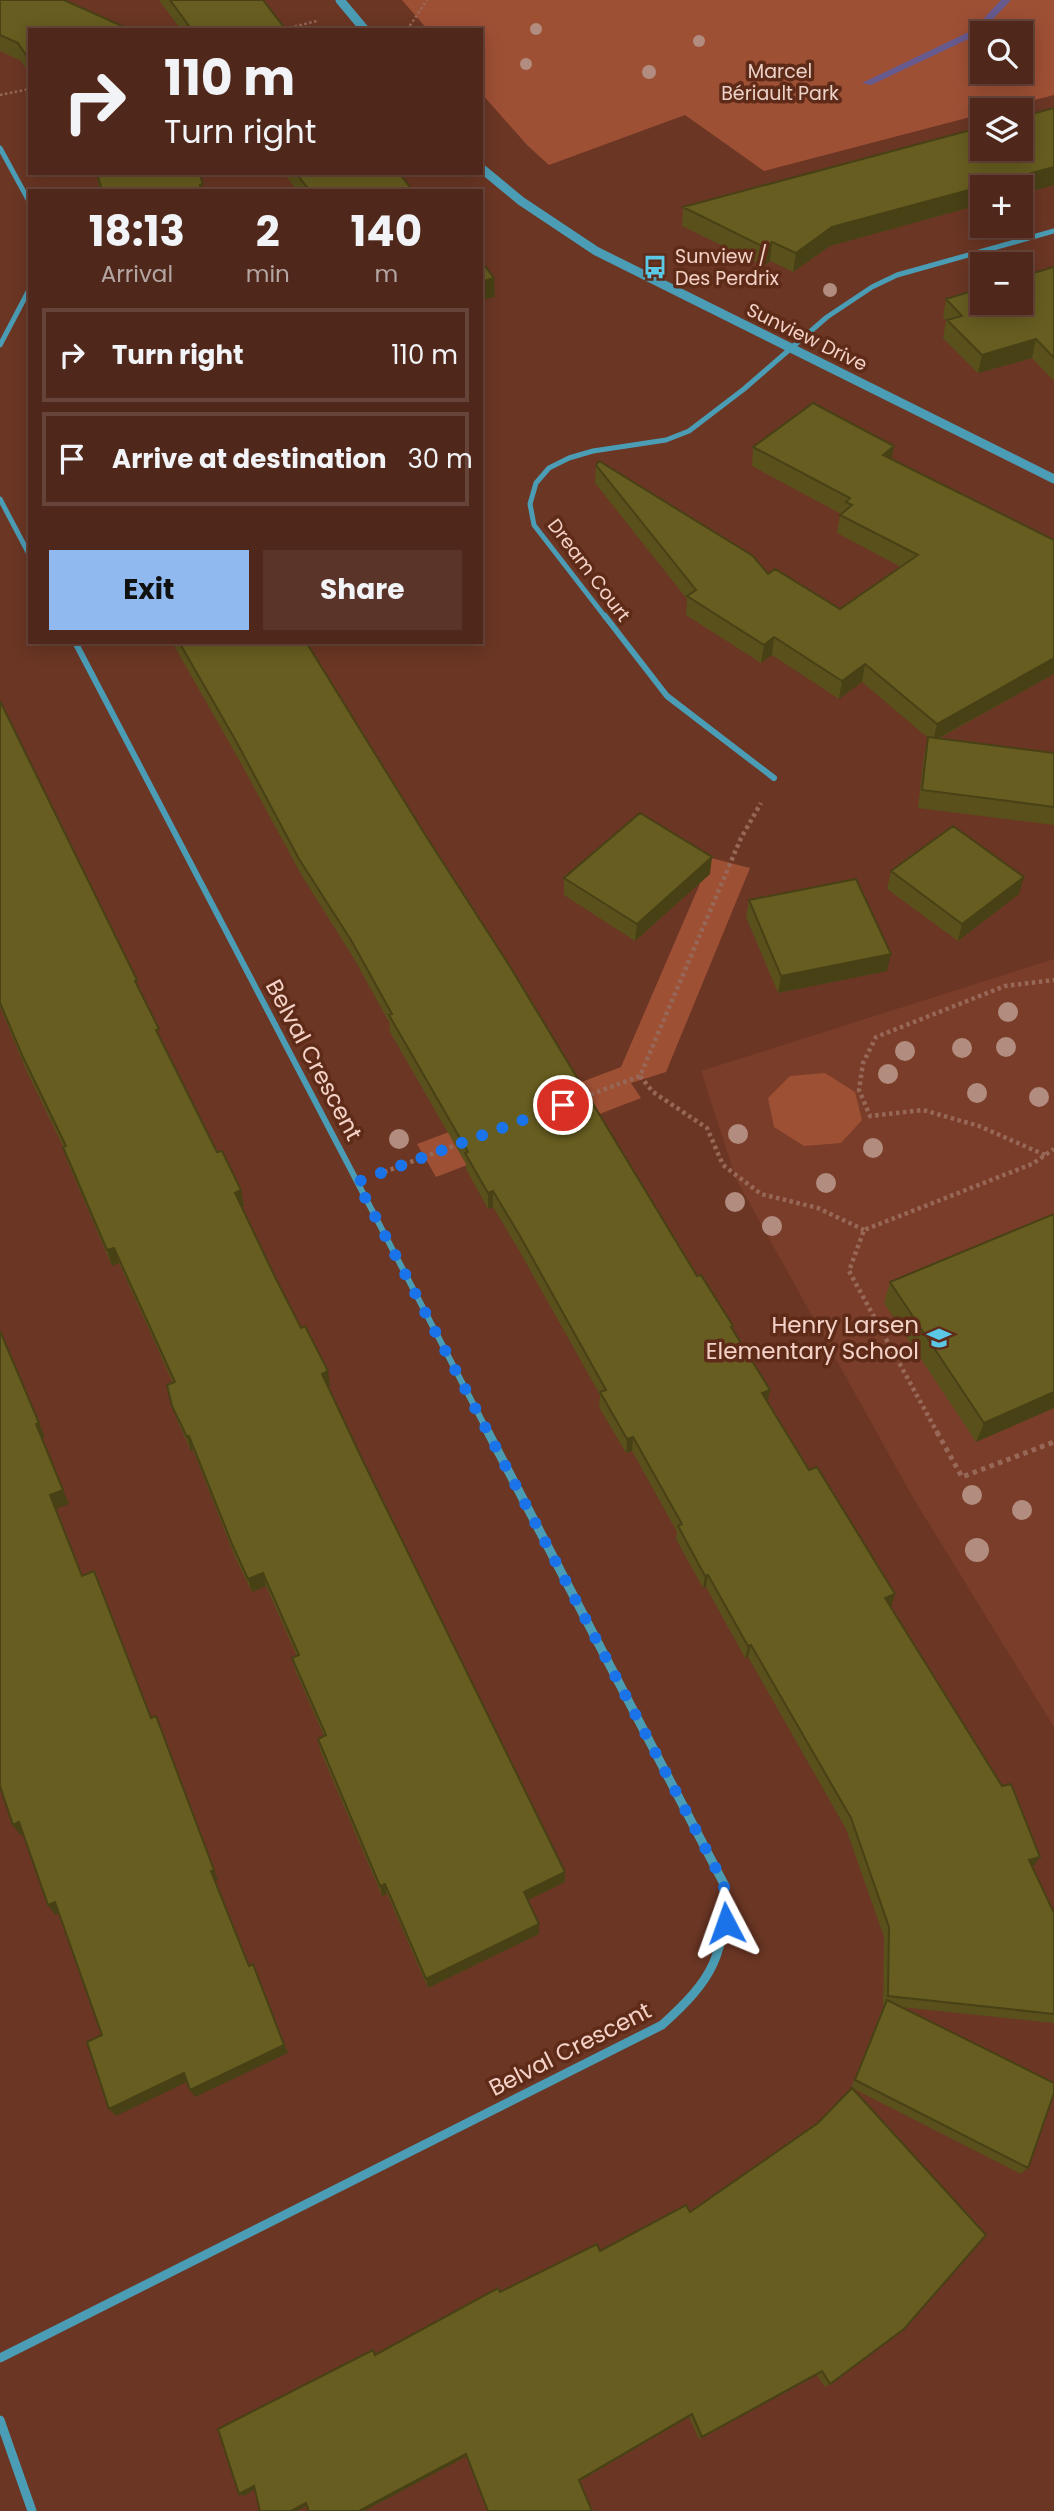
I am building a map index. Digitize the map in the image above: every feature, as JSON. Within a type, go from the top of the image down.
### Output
[{"type":"street","points":[[340,0],[363,28]]},
{"type":"street","points":[[0,148],[28,199]]},
{"type":"street","name":"Sunview Drive","points":[[483,170],[521,201],[596,251],[1054,479]]},
{"type":"street","name":"Dream Court","points":[[774,778],[667,696],[534,525],[530,504],[536,485],[559,463],[576,454],[661,442],[686,433],[757,380],[819,323],[875,284],[897,275],[1054,231]]},
{"type":"street","points":[[0,345],[28,292]]},
{"type":"street","points":[[0,499],[28,552]]},
{"type":"street","name":"Belval Crescent","points":[[0,2358],[662,2025],[695,1996],[717,1962],[726,1923],[724,1884],[76,644]]},
{"type":"street","points":[[0,2420],[32,2511]]},
{"type":"path","points":[[408,28],[427,0]]},
{"type":"path","points":[[0,95],[28,89]]},
{"type":"path","points":[[576,1100],[640,1076],[741,838],[774,778]]},
{"type":"path","points":[[1045,1155],[979,1126],[923,1110],[870,1116],[859,1090],[863,1063],[876,1037],[1005,986],[1054,980]]},
{"type":"path","points":[[640,1076],[653,1092],[707,1128],[723,1165],[761,1194],[818,1208],[864,1230],[1032,1164],[1054,1149]]},
{"type":"path","points":[[357,1182],[473,1139]]},
{"type":"path","points":[[864,1230],[849,1271],[962,1477],[1054,1442]]},
{"type":"shaded area","name":"Henry Larsen Elementary School","points":[[1054,959],[1054,1727],[912,1496],[736,1179],[701,1071]]},
{"type":"green space","name":"Marcel Bériault Park","points":[[402,0],[1054,0],[1054,95],[1033,100],[1033,98],[970,98],[970,117],[764,171],[685,115],[549,165],[528,146],[483,95],[483,28],[426,28]]},
{"type":"green space","points":[[711,858],[750,868],[666,1072],[631,1083],[641,1098],[436,1177],[417,1144],[621,1067]]},
{"type":"green space","points":[[825,1073],[855,1092],[862,1120],[841,1143],[804,1146],[774,1127],[768,1098],[790,1076]]},
{"type":"building","points":[[0,0],[64,0],[127,28],[28,28],[28,58],[18,43],[0,35]]},
{"type":"building","points":[[170,0],[263,0],[284,28],[191,28]]},
{"type":"building","points":[[1054,108],[1054,167],[1024,175],[970,175],[970,190],[832,227],[796,253],[772,242],[766,248],[683,207],[970,130],[970,161],[1033,161],[1033,114]]},
{"type":"building","points":[[98,175],[200,175],[203,184],[200,185],[201,189],[101,189]]},
{"type":"building","points":[[298,175],[401,175],[411,189],[308,189]]},
{"type":"building","points":[[483,264],[494,278],[483,281]]},
{"type":"building","points":[[1054,267],[1054,358],[1036,339],[982,355],[947,320],[962,316],[946,299],[970,292],[970,315],[1033,315],[1033,273]]},
{"type":"building","points":[[813,403],[894,446],[883,455],[1054,540],[1054,658],[937,724],[865,664],[842,681],[774,637],[764,645],[687,596],[696,590],[596,465],[599,461],[753,556],[768,574],[775,569],[840,609],[918,555],[840,515],[852,505],[846,502],[850,498],[753,447]]},
{"type":"building","points":[[180,644],[307,644],[509,965],[697,1276],[701,1275],[733,1326],[731,1327],[770,1390],[762,1393],[809,1470],[817,1467],[895,1594],[885,1598],[1002,1786],[1011,1784],[1040,1857],[1029,1860],[1054,1913],[1054,2014],[888,1996],[889,1927],[851,1818],[751,1645],[748,1646],[708,1575],[705,1576],[678,1526],[682,1524],[633,1437],[627,1439],[600,1392],[606,1390],[520,1236],[493,1191],[488,1193],[465,1153],[468,1152],[389,1015],[392,1014],[351,940],[299,859]]},
{"type":"building","points":[[0,701],[137,980],[135,981],[159,1029],[156,1030],[217,1152],[222,1151],[241,1190],[235,1193],[301,1328],[305,1326],[328,1371],[322,1374],[363,1461],[565,1872],[524,1892],[539,1924],[426,1979],[385,1884],[380,1886],[318,1739],[326,1735],[292,1658],[299,1655],[263,1573],[248,1579],[189,1436],[187,1437],[172,1406],[167,1385],[175,1382],[114,1248],[107,1250],[63,1147],[66,1146],[0,1003]]},
{"type":"building","points":[[928,737],[1054,753],[1054,807],[922,790]]},
{"type":"building","points":[[640,813],[712,857],[637,924],[564,878]]},
{"type":"building","points":[[953,826],[1024,877],[962,924],[891,871]]},
{"type":"building","points":[[856,879],[891,954],[781,976],[749,900]]},
{"type":"building","points":[[1054,1214],[1054,1392],[984,1423],[890,1282]]},
{"type":"building","points":[[0,1331],[39,1423],[36,1424],[63,1490],[50,1495],[82,1576],[94,1571],[151,1718],[156,1716],[214,1870],[211,1871],[249,1966],[253,1964],[284,2045],[190,2090],[184,2073],[109,2109],[87,2042],[102,2035],[55,1902],[48,1905],[19,1822],[13,1825],[0,1786]]},
{"type":"building","points":[[887,2000],[1054,2083],[1054,2093],[1028,2168],[855,2080]]},
{"type":"building","points":[[852,2088],[986,2235],[904,2329],[830,2384],[822,2371],[702,2437],[692,2414],[579,2480],[592,2511],[488,2511],[466,2454],[359,2511],[309,2511],[306,2503],[291,2511],[260,2511],[254,2486],[239,2494],[218,2429],[373,2350],[375,2355],[498,2288],[500,2292],[597,2244],[600,2251],[686,2205],[690,2212],[818,2123]]},
{"type":"waterway","points":[[867,83],[976,32],[1006,0]]},
{"type":"place","name":"Sunview / Des Perdrix","points":[[655,267]]},
{"type":"place","name":"Henry Larsen Elementary School","points":[[939,1338]]},
{"type":"route","points":[[563,1105],[357,1182],[724,1884],[726,1923]]}]
